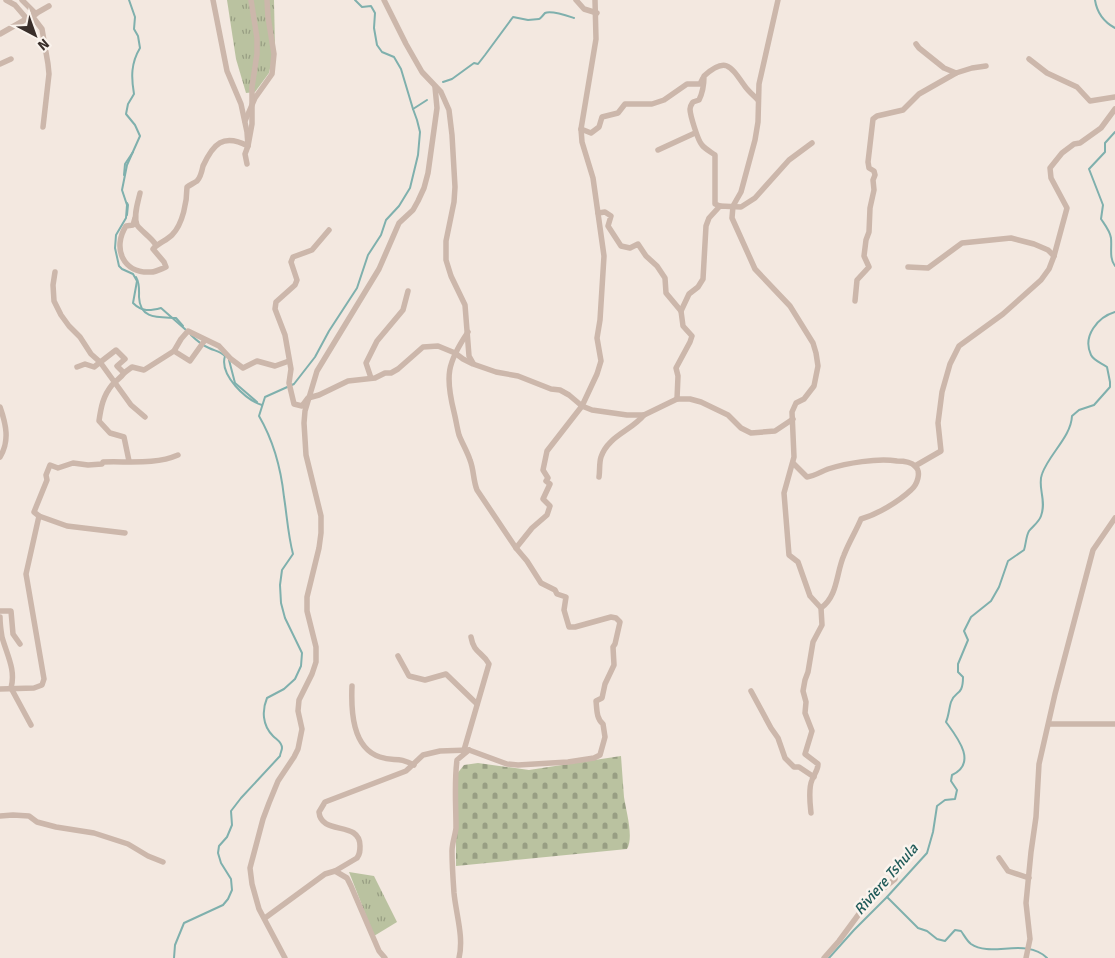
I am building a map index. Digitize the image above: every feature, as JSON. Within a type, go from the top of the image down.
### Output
[{"type":"street","points":[[6,0],[32,16]]},
{"type":"street","points":[[22,0],[42,29],[48,64],[42,127]]},
{"type":"street","points":[[213,0],[227,70],[237,92],[245,121],[248,146]]},
{"type":"street","points":[[247,164],[245,154],[252,124],[257,46],[251,0]]},
{"type":"street","points":[[245,121],[259,91],[268,82],[272,74],[274,54],[267,0]]},
{"type":"street","points":[[384,0],[422,72],[445,99],[451,121],[455,187],[446,241],[446,260],[451,276],[465,305],[469,356],[473,364]]},
{"type":"street","points":[[576,0],[584,9],[596,13]]},
{"type":"street","points":[[516,548],[532,528],[547,515],[550,506],[543,499],[550,484],[546,481],[548,478],[542,470],[547,451],[582,406],[601,361],[597,338],[604,256],[593,178],[582,142],[581,130],[596,39],[596,0]]},
{"type":"street","points":[[778,0],[764,58],[755,140],[741,192],[733,206],[732,218],[755,268],[790,306],[812,343],[816,354],[818,366],[814,386],[794,407],[793,463],[784,493],[789,555],[798,562],[810,596],[821,608]]},
{"type":"street","points":[[0,34],[49,6]]},
{"type":"street","points":[[916,44],[944,68],[956,73]]},
{"type":"street","points":[[0,64],[11,59]]},
{"type":"street","points":[[1029,59],[1047,73],[1077,87],[1090,101],[1115,97]]},
{"type":"street","points":[[581,130],[591,133],[599,127],[602,117],[618,113],[625,104],[652,104],[664,100],[687,84],[700,84],[704,76],[721,64],[729,66],[734,70],[745,88],[758,100]]},
{"type":"street","points":[[855,302],[856,280],[869,267],[864,256],[869,232],[870,208],[875,175],[874,171],[869,168],[868,162],[873,119],[877,116],[903,110],[919,94],[956,73],[986,66]]},
{"type":"street","points":[[704,76],[704,87],[699,100],[693,102],[690,107],[690,116],[694,123],[695,133],[701,144],[715,155],[715,204],[741,207],[755,198],[789,160],[812,143]]},
{"type":"street","points":[[284,958],[259,909],[252,884],[252,862],[269,803],[278,781],[298,749],[302,729],[298,711],[299,700],[316,662],[316,647],[307,611],[307,598],[322,533],[321,516],[306,447],[305,411],[317,371],[379,269],[399,223],[418,202],[424,188],[428,173],[437,108],[435,87]]},
{"type":"street","points":[[915,466],[942,451],[938,439],[938,423],[942,392],[950,364],[959,346],[1003,314],[1041,280],[1049,269],[1067,208],[1051,178],[1050,168],[1062,153],[1101,128],[1115,109]]},
{"type":"street","points":[[658,150],[695,133]]},
{"type":"street","points":[[140,193],[133,225],[126,226],[120,239],[120,250],[122,259],[129,267],[138,271],[155,272],[166,267],[153,249],[178,228],[187,198],[187,186],[198,180],[209,153],[217,143],[225,141],[236,140],[248,146]]},
{"type":"street","points":[[681,311],[689,294],[698,287],[703,279],[706,226],[714,211],[720,206]]},
{"type":"street","points":[[598,214],[604,212],[611,216],[608,226],[621,246],[630,248],[638,244],[646,256],[657,266],[665,278],[666,293],[681,311],[683,326],[692,336],[676,368],[678,376],[677,399]]},
{"type":"street","points":[[135,218],[137,225],[150,236],[156,245]]},
{"type":"street","points":[[329,230],[312,250],[294,257],[291,262],[296,280],[295,285],[276,302],[275,308],[286,335],[291,369],[289,383],[294,404],[302,406],[308,398],[319,395],[348,381],[371,378],[398,369],[423,348],[438,346],[455,353],[473,364],[496,372],[518,376],[551,389],[560,390],[569,394],[582,406],[605,413],[644,415]]},
{"type":"street","points":[[908,267],[928,268],[962,243],[1010,238],[1034,244],[1048,250],[1054,256]]},
{"type":"street","points":[[55,272],[53,285],[54,300],[61,315],[80,337],[91,354],[100,362],[113,383],[131,405],[145,417]]},
{"type":"street","points":[[371,378],[366,363],[377,341],[403,310],[408,291]]},
{"type":"street","points":[[130,461],[124,437],[110,433],[99,421],[102,400],[113,383],[132,367],[144,370],[174,351],[188,332],[219,346],[243,368],[257,361],[275,366],[289,361]]},
{"type":"street","points":[[265,918],[325,874],[335,871],[357,858],[360,844],[356,834],[352,831],[334,827],[322,821],[319,817],[318,812],[325,802],[406,772],[423,755],[440,751],[466,750],[513,765],[568,762],[594,758],[600,755],[605,737],[596,701],[602,698],[605,684],[614,665],[613,647],[616,644],[620,622],[616,618],[610,618],[569,627],[564,610],[566,597],[557,594],[556,590],[540,583],[527,561],[482,499],[473,480],[473,470],[459,435],[448,386],[448,375],[455,353],[468,332]]},
{"type":"street","points":[[174,351],[190,361],[205,340]]},
{"type":"street","points":[[77,368],[85,364],[94,366],[116,350],[125,359],[117,366],[124,373]]},
{"type":"street","points":[[599,477],[600,459],[610,442],[626,429],[639,422],[644,415],[677,399],[690,399],[701,402],[728,415],[741,428],[750,433],[775,431],[793,419]]},
{"type":"street","points":[[0,408],[7,442],[0,457]]},
{"type":"street","points":[[124,533],[67,526],[39,516],[34,512],[50,465],[58,468],[73,463],[88,465],[102,464],[104,462],[167,460],[178,455]]},
{"type":"street","points":[[793,463],[806,477],[815,476],[827,470],[878,460],[907,462],[915,466],[918,472],[918,479],[913,489],[872,516],[861,518],[841,562],[835,588],[821,608],[822,625],[811,650],[803,691],[806,702],[805,712],[812,731],[805,754],[818,764],[810,799],[811,813]]},
{"type":"street","points":[[0,689],[34,688],[42,685],[44,679],[26,574],[39,516]]},
{"type":"street","points":[[1026,958],[1030,938],[1026,903],[1036,817],[1039,764],[1093,550],[1115,518]]},
{"type":"street","points":[[0,606],[2,638],[14,678],[11,688],[31,725]]},
{"type":"street","points":[[0,614],[11,611],[13,634],[20,644]]},
{"type":"street","points":[[459,958],[461,951],[452,862],[452,849],[456,830],[454,778],[457,760],[466,750],[489,664],[473,647],[471,637]]},
{"type":"street","points":[[398,656],[409,676],[425,680],[446,674],[477,704]]},
{"type":"street","points":[[352,686],[353,722],[363,744],[375,755],[383,758],[404,759],[414,765]]},
{"type":"street","points":[[751,691],[778,738],[786,758],[794,767],[798,767],[814,777]]},
{"type":"street","points":[[1049,724],[1115,724]]},
{"type":"street","points":[[0,816],[29,816],[37,822],[56,827],[94,833],[128,844],[148,856],[163,862]]},
{"type":"street","points":[[999,858],[1008,871],[1029,878]]},
{"type":"street","points":[[335,871],[347,878],[379,951],[385,958]]},
{"type":"street","points":[[824,958],[870,900],[895,879]]},
{"type":"green space","points":[[227,0],[274,0],[275,47],[269,73],[255,92],[246,93],[236,59]]},
{"type":"green space","points":[[621,756],[624,797],[630,831],[627,849],[456,866],[456,775],[464,765],[478,763],[529,770]]},
{"type":"green space","points":[[349,872],[374,876],[397,922],[374,936]]},
{"type":"waterway","points":[[129,0],[135,17],[134,29],[138,36],[140,48],[132,70],[134,94],[128,104],[126,114],[135,125],[140,136],[127,165],[122,190],[127,205],[126,218],[116,235],[115,248],[119,266],[133,274],[137,281],[133,303],[146,310],[161,308],[186,330]]},
{"type":"waterway","points":[[174,958],[175,945],[184,923],[223,905],[232,890],[231,879],[221,863],[218,853],[219,846],[227,837],[232,825],[231,811],[280,756],[281,744],[269,732],[265,722],[265,703],[267,698],[284,689],[295,679],[301,666],[302,653],[285,618],[281,603],[280,585],[282,570],[293,554],[283,486],[272,445],[259,416],[265,397],[294,384],[315,357],[329,331],[357,288],[368,255],[381,235],[386,220],[399,206],[410,188],[418,155],[420,132],[401,69],[394,57],[382,52],[377,45],[374,28],[375,13],[371,6],[362,7],[355,0]]},
{"type":"waterway","name":"Riviere Tshula","points":[[1095,0],[1097,9],[1102,17],[1115,28]]},
{"type":"waterway","points":[[443,82],[452,79],[474,63],[478,64],[513,17],[528,20],[539,19],[545,13],[551,12],[574,18]]},
{"type":"waterway","points":[[413,109],[427,100]]},
{"type":"waterway","name":"Riviere Tshula","points":[[1115,132],[1105,143],[1105,152],[1089,169],[1103,205],[1101,219],[1110,235],[1111,256],[1115,266]]},
{"type":"waterway","points":[[124,175],[125,164],[133,152]]},
{"type":"waterway","points":[[127,203],[127,215]]},
{"type":"waterway","points":[[136,277],[139,284],[140,304],[143,310],[152,316],[176,318],[183,326]]},
{"type":"waterway","name":"Riviere Tshula","points":[[829,958],[927,853],[937,806],[945,800],[955,799],[957,790],[951,781],[952,775],[960,770],[964,764],[964,757],[960,742],[946,722],[951,702],[962,688],[963,683],[963,677],[958,672],[958,664],[968,640],[964,631],[971,617],[991,601],[999,587],[1008,561],[1024,550],[1027,535],[1040,518],[1043,510],[1042,474],[1068,431],[1072,416],[1079,410],[1094,405],[1110,387],[1107,367],[1092,357],[1089,341],[1093,328],[1103,318],[1115,312]]},
{"type":"waterway","points":[[191,335],[202,344],[225,356],[226,371],[235,386],[249,398],[262,405]]},
{"type":"waterway","points":[[229,360],[235,383],[257,402]]},
{"type":"waterway","points":[[887,897],[918,928],[927,931],[937,939],[945,941],[955,930],[961,931],[971,944],[979,948],[1029,949],[1039,952],[1047,958]]}]
